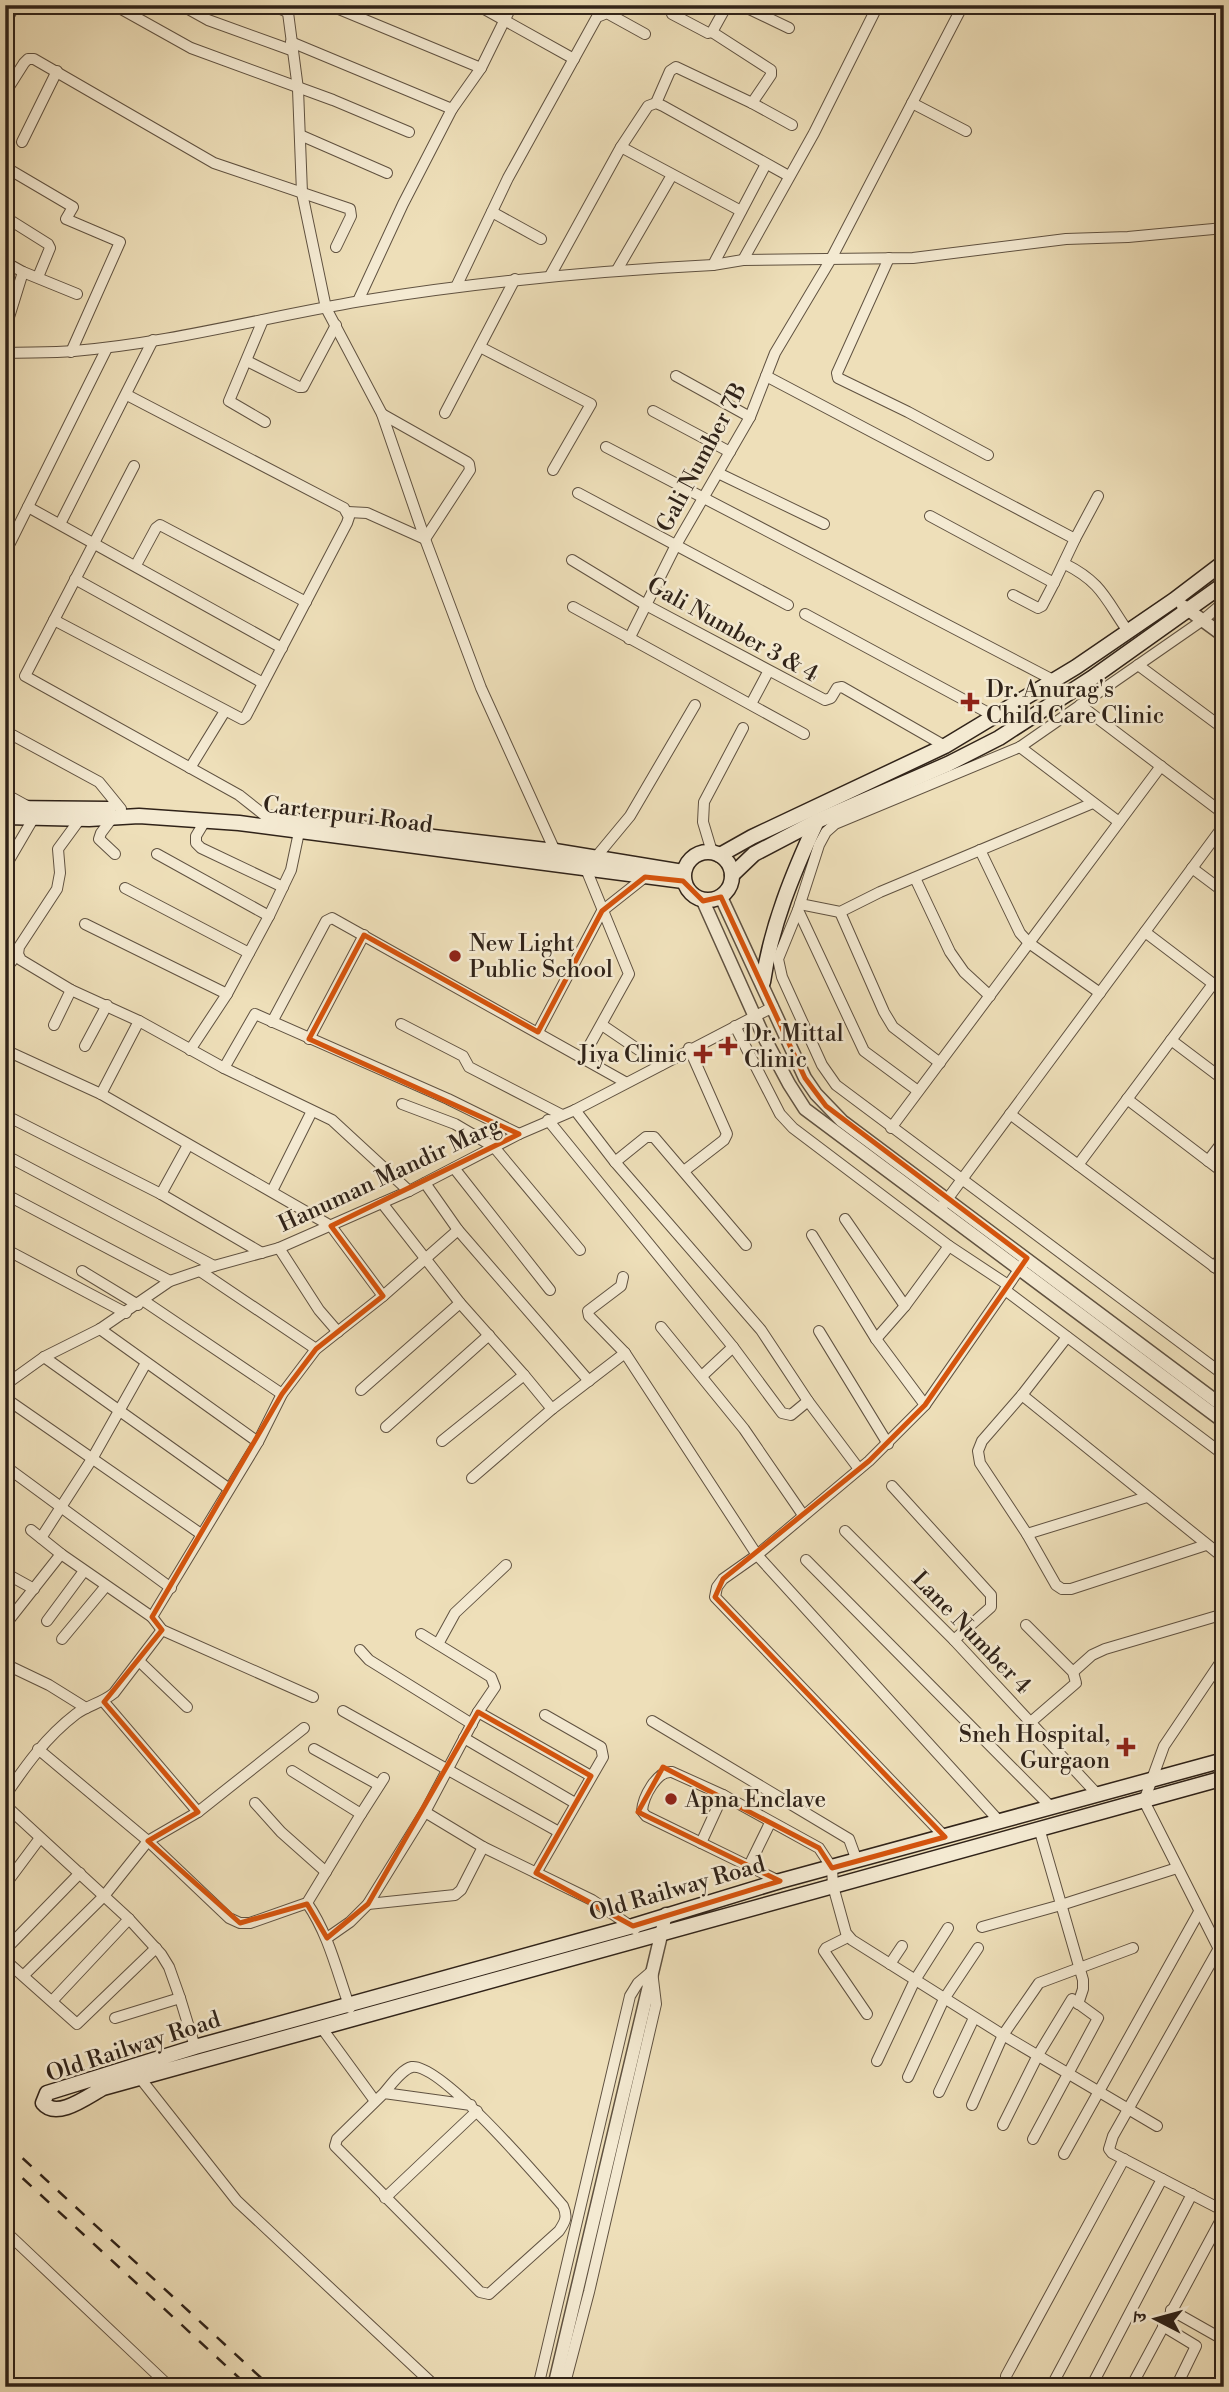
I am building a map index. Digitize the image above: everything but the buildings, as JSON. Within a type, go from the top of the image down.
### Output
[{"type":"main road","points":[[716,854],[945,746],[1076,667],[1224,562]]},
{"type":"main road","points":[[732,875],[754,854],[817,821],[948,764],[999,738],[1092,678],[1224,584]]},
{"type":"main road","name":"Carterpuri Road","points":[[5,808],[37,816],[80,819],[117,813],[251,824],[645,877],[683,876]]},
{"type":"main road","name":"Carterpuri Road","points":[[5,817],[117,813],[268,818],[555,851],[683,876]]},
{"type":"main road","points":[[762,982],[780,910],[817,821]]},
{"type":"main road","points":[[702,852],[716,854],[730,866],[732,875],[729,889],[721,897],[703,901],[693,897],[683,876],[687,863],[694,856],[702,852]]},
{"type":"main road","name":"Old Railway Road","points":[[637,1932],[666,1914],[1224,1760]]},
{"type":"main road","name":"Old Railway Road","points":[[351,2011],[321,2027],[103,2088],[57,2110],[46,2108],[43,2103],[47,2093],[195,2047],[351,2011],[637,1932],[663,1931],[1224,1777]]},
{"type":"street","points":[[5,23],[15,5]]},
{"type":"street","points":[[114,5],[191,48],[333,100],[409,132]]},
{"type":"street","points":[[181,5],[208,20],[291,46],[452,109]]},
{"type":"street","points":[[270,5],[288,9],[298,89],[302,193],[326,308],[382,414],[481,688],[555,851]]},
{"type":"street","points":[[328,5],[481,68]]},
{"type":"street","points":[[477,5],[574,59]]},
{"type":"street","points":[[358,301],[403,204],[452,109],[481,68],[512,5]]},
{"type":"street","points":[[712,32],[727,5]]},
{"type":"street","points":[[741,5],[789,28]]},
{"type":"street","points":[[743,260],[814,133],[878,5]]},
{"type":"street","name":"Gali Number 7B","points":[[629,639],[676,545],[750,416],[775,353],[831,259],[963,5]]},
{"type":"street","points":[[456,287],[492,212],[597,17],[602,13],[613,16],[645,34]]},
{"type":"street","points":[[672,14],[708,33],[712,32],[771,70],[771,75],[752,103]]},
{"type":"street","points":[[5,93],[28,59],[34,60],[214,163],[348,208],[352,212],[336,247]]},
{"type":"street","points":[[550,276],[642,112],[656,103],[670,71],[676,67],[792,125]]},
{"type":"street","points":[[22,142],[57,71]]},
{"type":"street","points":[[656,103],[787,175]]},
{"type":"street","points":[[912,103],[966,131]]},
{"type":"street","points":[[300,135],[387,173]]},
{"type":"street","points":[[621,148],[741,211]]},
{"type":"street","points":[[713,265],[766,164]]},
{"type":"street","points":[[5,167],[73,207],[66,219],[120,242],[71,352]]},
{"type":"street","points":[[617,270],[672,174]]},
{"type":"street","points":[[492,212],[541,239]]},
{"type":"street","points":[[5,218],[39,238],[50,248],[38,277]]},
{"type":"street","points":[[5,353],[71,352],[107,348],[358,301],[515,279],[713,265],[743,260],[914,258],[1066,239],[1128,237],[1224,228]]},
{"type":"street","points":[[888,258],[838,378],[988,455]]},
{"type":"street","points":[[5,262],[77,295]]},
{"type":"street","points":[[5,330],[23,272]]},
{"type":"street","points":[[445,413],[515,279]]},
{"type":"street","points":[[262,320],[229,401],[265,422]]},
{"type":"street","points":[[247,360],[303,387],[336,325]]},
{"type":"street","points":[[60,524],[153,341]]},
{"type":"street","points":[[5,553],[107,348]]},
{"type":"street","points":[[480,348],[591,404],[553,470]]},
{"type":"street","points":[[676,376],[750,416]]},
{"type":"street","points":[[766,376],[1075,539]]},
{"type":"street","points":[[127,395],[348,512],[367,513],[425,539]]},
{"type":"street","points":[[653,411],[730,452]]},
{"type":"street","points":[[382,414],[470,464],[470,470],[425,539]]},
{"type":"street","points":[[606,447],[1053,680]]},
{"type":"street","points":[[134,466],[25,673],[26,678],[239,795],[268,818]]},
{"type":"street","points":[[718,473],[824,524]]},
{"type":"street","points":[[578,493],[788,605]]},
{"type":"street","points":[[1013,595],[1038,608],[1042,607],[1098,496]]},
{"type":"street","points":[[28,507],[282,648]]},
{"type":"street","points":[[54,620],[242,719],[246,716],[347,523],[348,512]]},
{"type":"street","points":[[930,516],[1054,583]]},
{"type":"street","points":[[136,565],[156,528],[162,526],[306,602]]},
{"type":"street","name":"Gali Number 3 & 4","points":[[572,560],[646,605],[825,701],[831,698],[837,688],[842,687],[945,746]]},
{"type":"street","points":[[1065,564],[1096,583],[1127,630]]},
{"type":"street","points":[[75,579],[263,683]]},
{"type":"street","points":[[1174,600],[1224,636]]},
{"type":"street","points":[[1224,602],[1203,620],[1020,747],[835,824],[826,832],[819,845],[799,907],[778,959],[782,977],[836,1085],[1224,1375]]},
{"type":"street","points":[[573,607],[804,734]]},
{"type":"street","points":[[805,614],[994,716]]},
{"type":"street","points":[[1138,665],[1224,729]]},
{"type":"street","points":[[751,704],[768,672]]},
{"type":"street","points":[[596,857],[629,816],[695,705]]},
{"type":"street","points":[[1080,705],[1224,814]]},
{"type":"street","points":[[190,768],[225,711]]},
{"type":"street","points":[[716,854],[703,822],[704,802],[743,728]]},
{"type":"street","points":[[5,731],[99,782],[117,813],[99,839],[115,854]]},
{"type":"street","points":[[1020,747],[1119,822]]},
{"type":"street","points":[[891,1128],[1161,766]]},
{"type":"street","points":[[5,794],[37,816],[5,867]]},
{"type":"street","points":[[799,907],[840,912],[1093,803]]},
{"type":"street","points":[[5,969],[18,954],[23,941],[57,889],[60,873],[58,849],[80,819]]},
{"type":"street","points":[[205,821],[196,836],[196,843],[201,848],[283,887]]},
{"type":"street","points":[[943,1204],[1224,825]]},
{"type":"street","points":[[190,1050],[227,994],[269,916],[291,870],[299,832]]},
{"type":"street","points":[[980,850],[1014,922],[1029,943],[1100,993]]},
{"type":"street","points":[[157,854],[269,916]]},
{"type":"street","points":[[1192,868],[1224,892]]},
{"type":"street","points":[[583,1057],[629,974],[586,869]]},
{"type":"street","points":[[538,1032],[602,911],[645,877]]},
{"type":"street","points":[[915,878],[950,952],[964,972],[990,996]]},
{"type":"street","points":[[125,888],[249,953]]},
{"type":"street","points":[[721,897],[805,1078],[816,1094],[842,1121],[943,1204]]},
{"type":"street","points":[[703,901],[755,1016],[789,1084],[805,1109],[943,1204],[1224,1406]]},
{"type":"street","points":[[799,907],[864,1051],[918,1091]]},
{"type":"street","points":[[840,912],[893,1027],[940,1063]]},
{"type":"street","points":[[272,1022],[327,921],[332,918],[625,1082]]},
{"type":"street","points":[[85,924],[227,994]]},
{"type":"street","points":[[1145,932],[1224,992]]},
{"type":"street","points":[[309,1040],[364,935]]},
{"type":"street","points":[[18,954],[28,965],[71,990],[139,1021],[224,1068],[332,1121],[409,1191]]},
{"type":"street","points":[[1078,1165],[1213,984]]},
{"type":"street","points":[[54,1025],[71,990]]},
{"type":"street","points":[[85,1046],[107,1005]]},
{"type":"street","name":"Hanuman Mandir Marg","points":[[5,1385],[44,1357],[100,1329],[170,1282],[214,1266],[279,1248],[409,1191],[519,1134],[575,1110],[689,1048],[773,1007]]},
{"type":"street","points":[[224,1068],[255,1014],[448,1099],[519,1134]]},
{"type":"street","points":[[101,1094],[139,1021]]},
{"type":"street","points":[[401,1024],[463,1056],[469,1068],[562,1115]]},
{"type":"street","points":[[601,1025],[661,1065]]},
{"type":"street","points":[[735,1026],[786,1121],[1224,1455]]},
{"type":"street","points":[[1171,1040],[1224,1080]]},
{"type":"street","points":[[684,1171],[724,1140],[727,1134],[689,1048]]},
{"type":"street","points":[[5,1050],[101,1094],[331,1226],[383,1296]]},
{"type":"street","points":[[1127,1099],[1224,1173]]},
{"type":"street","points":[[401,1104],[455,1124],[494,1147],[580,1250]]},
{"type":"street","points":[[575,1110],[615,1162],[761,1330],[808,1401],[859,1469]]},
{"type":"street","points":[[272,1191],[312,1111]]},
{"type":"street","points":[[1010,1114],[1224,1274]]},
{"type":"street","points":[[5,1115],[161,1194],[262,1254]]},
{"type":"street","points":[[548,1120],[733,1347],[783,1415],[791,1415],[808,1401]]},
{"type":"street","points":[[615,1162],[646,1137],[651,1136],[746,1245]]},
{"type":"street","points":[[1208,1161],[1224,1140]]},
{"type":"street","points":[[161,1194],[188,1145]]},
{"type":"street","points":[[5,1154],[214,1266]]},
{"type":"street","points":[[454,1168],[550,1290]]},
{"type":"street","points":[[425,1183],[458,1230],[589,1381]]},
{"type":"street","points":[[5,1194],[170,1282]]},
{"type":"street","points":[[382,1203],[460,1303],[552,1409]]},
{"type":"street","points":[[845,1219],[905,1306]]},
{"type":"street","points":[[152,1617],[258,1442],[282,1394],[316,1349],[383,1296],[458,1230]]},
{"type":"street","points":[[812,1236],[876,1339],[925,1405]]},
{"type":"street","points":[[876,1339],[905,1306],[949,1246]]},
{"type":"street","points":[[279,1248],[319,1311],[338,1332]]},
{"type":"street","points":[[5,1249],[126,1313]]},
{"type":"street","points":[[1214,1267],[1224,1254]]},
{"type":"street","points":[[946,1837],[715,1597],[723,1578],[757,1555],[859,1469],[888,1444],[925,1405],[1023,1263]]},
{"type":"street","points":[[1023,1263],[1224,1422]]},
{"type":"street","points":[[82,1271],[141,1303],[282,1394]]},
{"type":"street","points":[[200,1271],[316,1349]]},
{"type":"street","points":[[623,1277],[621,1286],[587,1313],[625,1353],[757,1555],[1000,1822]]},
{"type":"street","points":[[361,1390],[460,1303]]},
{"type":"street","points":[[661,1327],[744,1429],[803,1515]]},
{"type":"street","points":[[100,1329],[258,1442]]},
{"type":"street","points":[[819,1331],[888,1444]]},
{"type":"street","points":[[386,1427],[489,1335]]},
{"type":"street","points":[[1067,1337],[982,1441],[978,1451],[980,1463],[1027,1534],[1056,1586],[1062,1590],[1071,1590],[1206,1545]]},
{"type":"street","points":[[702,1376],[733,1347]]},
{"type":"street","points":[[472,1478],[552,1409],[625,1353]]},
{"type":"street","points":[[44,1357],[228,1488]]},
{"type":"street","points":[[41,1538],[92,1459],[146,1363]]},
{"type":"street","points":[[442,1441],[524,1375]]},
{"type":"street","points":[[1022,1395],[1224,1558]]},
{"type":"street","points":[[5,1398],[201,1534]]},
{"type":"street","points":[[5,1466],[171,1588]]},
{"type":"street","points":[[892,1486],[991,1595],[991,1607],[954,1640]]},
{"type":"street","points":[[1027,1534],[1147,1497]]},
{"type":"street","points":[[31,1530],[152,1617],[162,1630],[313,1697]]},
{"type":"street","name":"Lane Number 4","points":[[845,1531],[1032,1721],[1097,1794]]},
{"type":"street","points":[[5,1625],[61,1554]]},
{"type":"street","points":[[806,1560],[1051,1807]]},
{"type":"street","points":[[438,1644],[455,1613],[506,1565]]},
{"type":"street","points":[[47,1622],[85,1571]]},
{"type":"street","points":[[5,1573],[34,1589]]},
{"type":"street","points":[[62,1639],[106,1586]]},
{"type":"street","points":[[1073,1672],[1092,1655],[1105,1649],[1224,1614]]},
{"type":"street","points":[[1026,1625],[1073,1672],[1076,1683],[1032,1721]]},
{"type":"street","points":[[5,1796],[38,1749],[77,1713],[104,1702],[162,1630]]},
{"type":"street","points":[[327,1938],[368,1904],[425,1812],[478,1712],[492,1692],[494,1681],[421,1634]]},
{"type":"street","points":[[360,1650],[369,1660],[472,1724]]},
{"type":"street","points":[[1131,2387],[1224,2212],[1109,2149],[1113,2136],[1221,1954],[1143,1801],[1164,1746],[1224,1657]]},
{"type":"street","points":[[139,1661],[187,1707]]},
{"type":"street","points":[[5,1664],[49,1685],[86,1708]]},
{"type":"street","points":[[104,1702],[198,1812]]},
{"type":"street","points":[[343,1711],[559,1832]]},
{"type":"street","points":[[478,1712],[591,1776]]},
{"type":"street","points":[[536,1873],[603,1757],[601,1748],[545,1715]]},
{"type":"street","points":[[652,1721],[849,1839],[857,1861]]},
{"type":"street","points":[[24,1975],[104,1896],[148,1841],[198,1812],[304,1728]]},
{"type":"street","points":[[464,1738],[575,1804]]},
{"type":"street","points":[[38,1749],[148,1841],[229,1918],[240,1923],[250,1923],[307,1903],[382,1782],[314,1749]]},
{"type":"street","points":[[779,1881],[646,1816],[642,1811],[642,1804],[660,1774],[665,1771],[672,1772],[723,1795],[819,1849],[832,1868],[833,1886],[848,1937],[974,2018],[1157,2126]]},
{"type":"street","points":[[292,1772],[361,1814]]},
{"type":"street","points":[[701,1843],[723,1795]]},
{"type":"street","points":[[255,1803],[281,1832],[327,1872]]},
{"type":"street","points":[[5,1805],[129,1919],[156,1948],[169,1966],[195,2047]]},
{"type":"street","points":[[425,1812],[483,1847],[592,1900],[637,1932]]},
{"type":"street","points":[[748,1868],[770,1823]]},
{"type":"street","points":[[1039,1828],[1084,1984],[1078,2004]]},
{"type":"street","points":[[5,1885],[40,1838]]},
{"type":"street","points":[[368,1904],[455,1895],[461,1890],[483,1847]]},
{"type":"street","points":[[982,1927],[1177,1868]]},
{"type":"street","points":[[5,1950],[80,1873]]},
{"type":"street","points":[[307,1903],[321,1923],[351,2011]]},
{"type":"street","points":[[1063,2154],[1199,1912]]},
{"type":"street","points":[[554,2387],[666,1914]]},
{"type":"street","points":[[52,2000],[129,1919]]},
{"type":"street","points":[[877,2061],[915,1980],[948,1928]]},
{"type":"street","points":[[848,1937],[824,1951],[867,2014]]},
{"type":"street","points":[[890,1964],[902,1946]]},
{"type":"street","points":[[5,1961],[24,1975],[76,2024],[156,1948]]},
{"type":"street","points":[[908,2077],[944,1999],[978,1948]]},
{"type":"street","points":[[972,2105],[1003,2035],[1039,1983],[1133,1948]]},
{"type":"street","points":[[538,2387],[630,1996],[638,1983],[652,1971]]},
{"type":"street","points":[[564,2387],[589,2292],[656,2004],[652,1971]]},
{"type":"street","points":[[115,2018],[180,1998]]},
{"type":"street","points":[[1003,2125],[1038,2055],[1072,1999],[1098,2018],[1033,2139]]},
{"type":"street","points":[[939,2092],[974,2018]]},
{"type":"street","points":[[1224,2023],[1221,2029],[1224,2038]]},
{"type":"street","points":[[321,2027],[374,2101]]},
{"type":"street","points":[[420,2068],[474,2108],[563,2206],[567,2214],[565,2222],[497,2289],[489,2294],[480,2292],[335,2146],[337,2139],[374,2101],[407,2070],[420,2068]]},
{"type":"street","points":[[140,2078],[237,2201],[436,2387]]},
{"type":"street","points":[[384,2093],[474,2108]]},
{"type":"street","points":[[385,2198],[474,2108]]},
{"type":"street","points":[[1006,2376],[1124,2159]]},
{"type":"street","points":[[1051,2387],[1162,2179]]},
{"type":"street","points":[[1091,2387],[1192,2194]]},
{"type":"street","points":[[5,2231],[170,2387]]},
{"type":"street","points":[[1171,2310],[1224,2340]]},
{"type":"street","points":[[1163,2326],[1196,2347],[1177,2386]]},
{"type":"highlighted area","points":[[645,877],[683,881],[703,901],[721,897],[805,1078],[826,1106],[1027,1258],[925,1405],[869,1461],[723,1579],[715,1597],[945,1837],[832,1868],[819,1848],[663,1767],[638,1812],[780,1881],[633,1926],[536,1873],[591,1776],[478,1712],[368,1904],[327,1938],[307,1904],[240,1923],[148,1841],[198,1812],[104,1702],[162,1630],[152,1617],[282,1394],[316,1349],[383,1296],[331,1226],[519,1134],[309,1039],[364,935],[538,1032],[602,911]]},
{"type":"railway","points":[[5,2142],[271,2387]]},
{"type":"railway","points":[[5,2162],[249,2387]]},
{"type":"place","name":"Dr. Anurag's Child Care Clinic","points":[[970,702]]},
{"type":"place","name":"New Light Public School","points":[[455,956]]},
{"type":"place","name":"Dr. Mittal Clinic","points":[[728,1046]]},
{"type":"place","name":"Jiya Clinic","points":[[703,1054]]},
{"type":"place","name":"Sneh Hospital, Gurgaon","points":[[1126,1747]]},
{"type":"place","name":"Apna Enclave","points":[[671,1799]]}]
